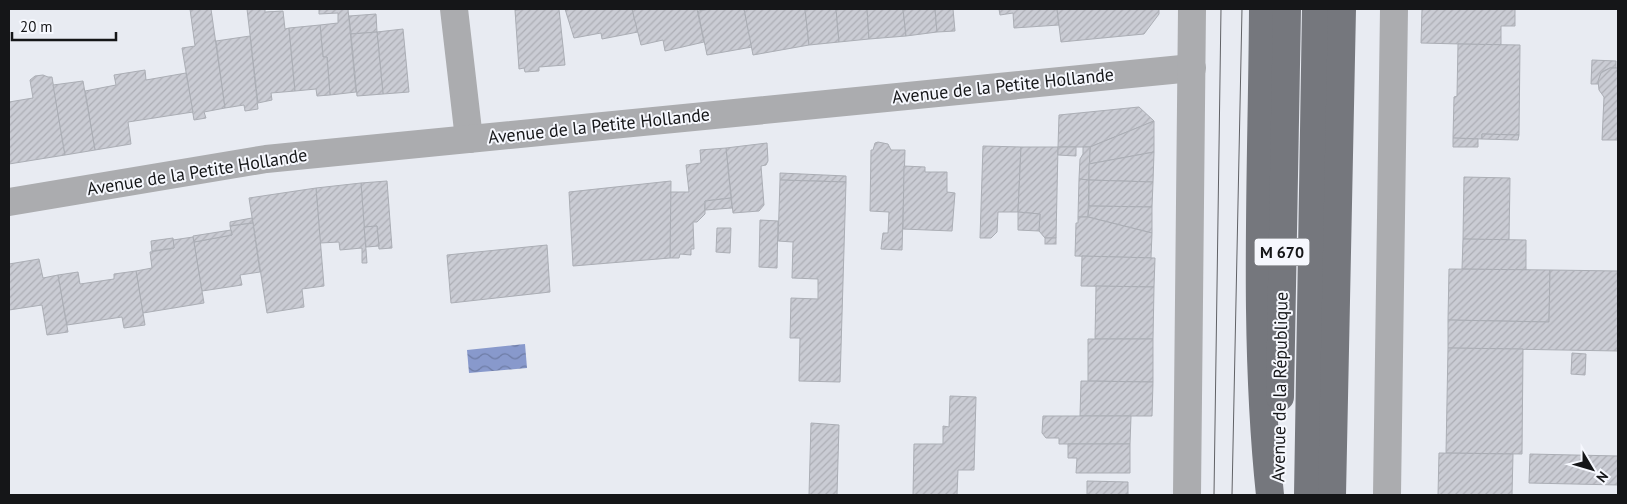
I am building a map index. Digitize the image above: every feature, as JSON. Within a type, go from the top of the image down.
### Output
[{"type":"main road","points":[[1263,9],[1259,223],[1261,376],[1270,495]]},
{"type":"main road","name":"Avenue de la République","points":[[1278,495],[1287,9]]},
{"type":"main road","name":"Avenue de la République","points":[[1308,495],[1316,9]]},
{"type":"main road","points":[[1332,495],[1342,9]]},
{"type":"street","points":[[454,9],[469,138]]},
{"type":"street","points":[[1187,495],[1192,9]]},
{"type":"street","points":[[1387,495],[1394,9]]},
{"type":"street","name":"Avenue de la Petite Hollande","points":[[9,202],[266,160],[469,138],[1192,68]]},
{"type":"water","points":[[525,344],[527,368],[469,373],[467,350]]},
{"type":"building","points":[[190,9],[211,9],[225,108],[204,112],[206,118],[194,120],[182,48],[195,46]]},
{"type":"building","points":[[247,9],[265,9],[265,12],[283,11],[285,29],[289,28],[295,91],[271,93],[272,100],[258,103]]},
{"type":"building","points":[[319,9],[348,9],[356,92],[330,95],[327,57],[323,57],[320,25],[338,23],[338,13],[319,14]]},
{"type":"building","points":[[559,9],[565,65],[539,67],[539,71],[525,72],[524,68],[519,69],[515,10]]},
{"type":"building","points":[[565,9],[632,9],[638,32],[602,39],[601,33],[574,38]]},
{"type":"building","points":[[632,9],[697,9],[704,42],[665,51],[663,40],[641,45]]},
{"type":"building","points":[[744,9],[752,47],[707,55],[698,11]]},
{"type":"building","points":[[744,9],[805,9],[809,45],[753,55]]},
{"type":"building","points":[[805,9],[836,9],[839,42],[809,45]]},
{"type":"building","points":[[836,9],[867,9],[869,39],[839,42]]},
{"type":"building","points":[[867,9],[903,9],[906,36],[869,39]]},
{"type":"building","points":[[903,9],[935,9],[937,32],[906,36]]},
{"type":"building","points":[[935,9],[953,9],[955,31],[937,32]]},
{"type":"building","points":[[999,9],[1057,9],[1059,25],[1014,28],[1013,13],[1000,15]]},
{"type":"building","points":[[1057,9],[1159,9],[1159,14],[1144,34],[1061,42]]},
{"type":"building","points":[[1422,9],[1515,9],[1515,26],[1501,26],[1501,45],[1421,43]]},
{"type":"building","points":[[376,14],[377,32],[351,34],[349,16]]},
{"type":"building","points":[[320,25],[323,57],[327,57],[330,95],[317,96],[316,89],[295,91],[289,28]]},
{"type":"building","points":[[403,29],[409,92],[383,94],[377,32]]},
{"type":"building","points":[[377,32],[383,94],[357,96],[351,34]]},
{"type":"building","points":[[250,36],[258,109],[245,111],[244,105],[225,108],[216,41]]},
{"type":"building","points":[[1458,44],[1520,45],[1519,135],[1482,134],[1482,139],[1453,138],[1454,97],[1457,96]]},
{"type":"building","points":[[1592,60],[1616,61],[1616,68],[1603,71],[1598,84],[1591,84]]},
{"type":"building","points":[[1610,68],[1618,68],[1618,140],[1602,140],[1604,97],[1599,90],[1598,81],[1601,73]]},
{"type":"building","points":[[145,70],[146,80],[186,73],[193,112],[128,122],[131,144],[95,150],[85,91],[116,85],[114,75]]},
{"type":"building","points":[[35,76],[52,77],[65,155],[9,164],[9,102],[33,98],[30,80]]},
{"type":"building","points":[[83,81],[95,150],[65,155],[53,85]]},
{"type":"building","points":[[1139,107],[1154,121],[1090,147],[1058,147],[1059,115]]},
{"type":"building","points":[[1154,121],[1154,152],[1089,164],[1090,147]]},
{"type":"building","points":[[1482,134],[1519,135],[1518,140],[1482,139]]},
{"type":"building","points":[[1453,138],[1478,139],[1478,147],[1453,147]]},
{"type":"building","points":[[767,143],[768,161],[766,165],[761,166],[764,205],[759,211],[733,213],[726,148]]},
{"type":"building","points":[[875,143],[888,144],[891,150],[905,150],[902,250],[881,249],[883,233],[888,233],[889,212],[870,211],[871,150],[873,150]]},
{"type":"building","points":[[983,146],[1021,147],[1018,212],[998,212],[997,232],[991,238],[980,238]]},
{"type":"building","points":[[1021,147],[1058,147],[1056,238],[1045,238],[1039,231],[1040,214],[1018,212]]},
{"type":"building","points":[[1058,147],[1076,147],[1076,156],[1058,155]]},
{"type":"building","points":[[1083,147],[1090,147],[1089,180],[1079,179]]},
{"type":"building","points":[[726,148],[731,198],[705,201],[705,214],[697,222],[693,222],[694,249],[691,249],[691,255],[680,254],[679,258],[670,258],[670,192],[689,192],[686,165],[701,163],[700,150]]},
{"type":"building","points":[[1154,152],[1153,182],[1089,180],[1089,164]]},
{"type":"building","points":[[904,166],[925,167],[925,172],[947,172],[947,192],[955,193],[952,231],[903,229]]},
{"type":"building","points":[[780,173],[846,176],[846,182],[780,180]]},
{"type":"building","points":[[1464,177],[1510,178],[1509,240],[1463,239]]},
{"type":"building","points":[[1079,179],[1089,180],[1088,217],[1078,217]]},
{"type":"building","points":[[780,180],[846,182],[840,382],[799,381],[800,338],[790,338],[791,298],[818,299],[818,279],[792,278],[793,242],[778,241]]},
{"type":"building","points":[[1089,180],[1153,182],[1152,207],[1089,206]]},
{"type":"building","points":[[387,181],[392,248],[379,249],[377,226],[364,227],[361,183]]},
{"type":"building","points":[[671,181],[670,258],[573,266],[569,192]]},
{"type":"building","points":[[361,183],[367,263],[362,263],[362,248],[340,250],[339,242],[320,243],[316,188]]},
{"type":"building","points":[[316,188],[324,286],[302,289],[304,307],[267,313],[249,198]]},
{"type":"building","points":[[731,198],[732,208],[705,210],[705,201]]},
{"type":"building","points":[[1089,206],[1152,207],[1152,233],[1088,217]]},
{"type":"building","points":[[1018,212],[1040,214],[1039,231],[1018,230]]},
{"type":"building","points":[[1078,217],[1088,217],[1152,233],[1151,258],[1075,256],[1076,223],[1078,223]]},
{"type":"building","points":[[252,218],[253,223],[230,226],[230,222]]},
{"type":"building","points":[[760,220],[778,221],[777,268],[759,267]]},
{"type":"building","points":[[253,223],[260,272],[240,275],[242,285],[202,291],[194,242],[232,235],[230,226]]},
{"type":"building","points":[[377,226],[379,246],[366,247],[364,227]]},
{"type":"building","points":[[717,228],[731,228],[730,253],[716,252]]},
{"type":"building","points":[[231,230],[232,235],[194,242],[193,236]]},
{"type":"building","points":[[193,237],[204,303],[143,313],[136,271],[152,268],[150,252],[174,248],[173,240]]},
{"type":"building","points":[[173,238],[174,248],[152,251],[151,241]]},
{"type":"building","points":[[1045,238],[1056,238],[1056,244],[1045,244]]},
{"type":"building","points":[[1463,239],[1526,240],[1526,270],[1462,269]]},
{"type":"building","points":[[547,245],[550,292],[451,303],[447,255]]},
{"type":"building","points":[[1082,256],[1155,258],[1154,287],[1081,286]]},
{"type":"building","points":[[39,259],[43,278],[58,275],[68,332],[47,335],[42,305],[9,310],[9,264]]},
{"type":"building","points":[[1449,269],[1550,270],[1549,322],[1448,320]]},
{"type":"building","points":[[1550,270],[1618,271],[1618,351],[1448,348],[1448,320],[1549,322]]},
{"type":"building","points":[[136,271],[145,325],[124,328],[122,317],[67,325],[58,275],[78,272],[80,284],[114,279],[114,274]]},
{"type":"building","points":[[1096,286],[1154,287],[1153,339],[1095,339]]},
{"type":"building","points":[[1088,339],[1153,339],[1153,382],[1088,381]]},
{"type":"building","points":[[1448,348],[1523,349],[1522,454],[1446,453]]},
{"type":"building","points":[[1572,353],[1586,354],[1585,375],[1571,374]]},
{"type":"building","points":[[1081,381],[1153,382],[1152,416],[1080,416]]},
{"type":"building","points":[[950,396],[976,397],[974,470],[958,470],[957,495],[913,495],[914,444],[943,444],[943,426],[949,427]]},
{"type":"building","points":[[1043,416],[1131,416],[1130,444],[1059,444],[1059,438],[1046,438],[1042,433]]},
{"type":"building","points":[[811,423],[839,425],[837,495],[809,495]]},
{"type":"building","points":[[1068,444],[1130,444],[1130,473],[1076,473],[1077,458],[1068,458]]},
{"type":"building","points":[[1439,453],[1513,454],[1512,495],[1438,495]]},
{"type":"building","points":[[1530,454],[1618,456],[1618,485],[1529,483]]},
{"type":"building","points":[[1087,481],[1128,482],[1128,495],[1087,495]]},
{"type":"tram line","points":[[1214,495],[1221,9]]},
{"type":"tram line","points":[[1232,495],[1242,9]]}]
